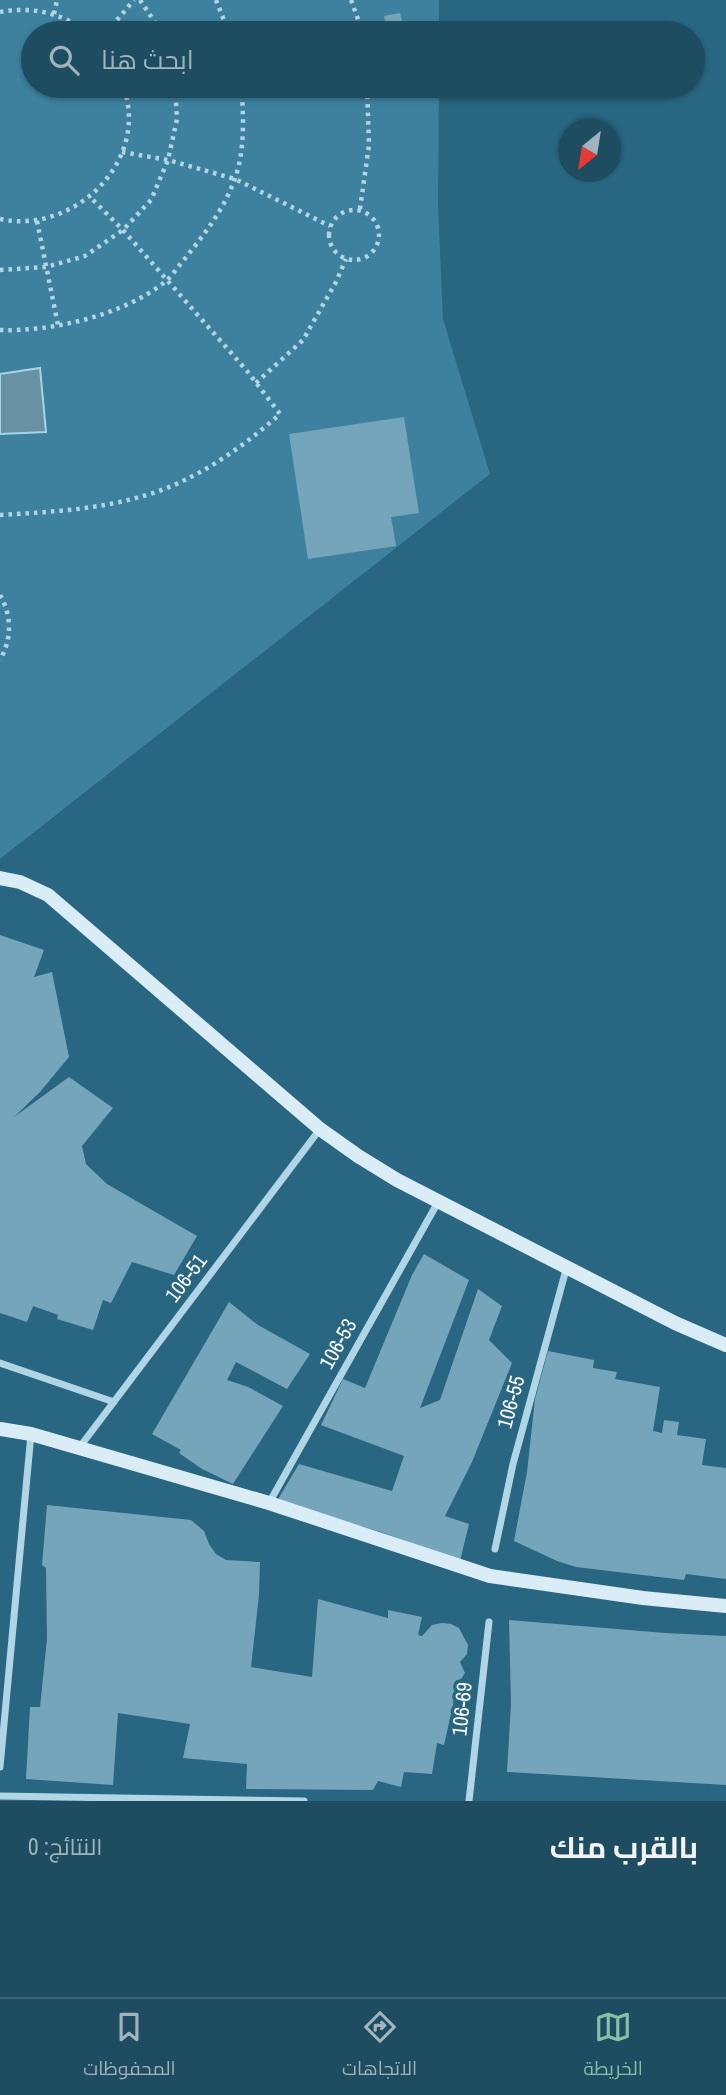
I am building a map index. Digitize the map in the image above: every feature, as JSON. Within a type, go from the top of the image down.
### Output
[{"type":"street","points":[[0,878],[20,882],[48,895],[320,1129],[358,1156],[438,1201],[676,1323],[726,1345]]},
{"type":"street","name":"106-51","points":[[79,1448],[320,1129]]},
{"type":"street","name":"106-53","points":[[269,1503],[438,1201]]},
{"type":"street","name":"106-55","points":[[495,1549],[513,1464],[567,1266]]},
{"type":"street","points":[[0,1363],[114,1402]]},
{"type":"street","points":[[0,1429],[32,1434],[269,1503],[490,1576],[643,1598],[726,1606]]},
{"type":"street","points":[[0,1767],[32,1434]]},
{"type":"street","name":"106-69","points":[[469,1801],[489,1622]]},
{"type":"street","points":[[0,1796],[304,1801]]},
{"type":"path","points":[[54,14],[57,0]]},
{"type":"path","points":[[117,21],[137,0],[153,21]]},
{"type":"path","points":[[216,0],[224,21]]},
{"type":"path","points":[[351,0],[359,21]]},
{"type":"path","points":[[0,12],[32,10],[54,14],[69,21]]},
{"type":"path","points":[[0,219],[37,221],[74,208],[90,197],[109,177],[122,152],[127,133],[127,98]]},
{"type":"path","points":[[0,270],[46,267],[85,256],[123,230],[151,200],[168,160],[177,119],[176,98]]},
{"type":"path","points":[[0,330],[58,325],[133,302],[167,281],[218,214],[235,179],[242,140],[241,98]]},
{"type":"path","points":[[360,209],[369,145],[367,98]]},
{"type":"path","points":[[122,152],[168,160],[235,179],[330,226]]},
{"type":"path","points":[[0,515],[65,511],[146,496],[206,468],[281,414],[123,230],[90,197]]},
{"type":"path","points":[[347,209],[367,212],[378,229],[376,247],[361,260],[346,259],[333,250],[328,241],[330,226],[331,221],[347,209]]},
{"type":"path","points":[[37,221],[58,325]]},
{"type":"path","points":[[256,383],[303,341],[337,282],[346,259]]},
{"type":"path","points":[[0,595],[10,623],[8,641],[0,660]]},
{"type":"shaded area","points":[[0,0],[439,0],[439,21],[21,21],[21,98],[439,98],[438,205],[443,319],[490,474],[0,859]]},
{"type":"shaded area","points":[[40,368],[46,432],[0,434],[0,374]]},
{"type":"building","points":[[400,13],[402,21],[385,21],[384,16]]},
{"type":"building","points":[[404,417],[419,513],[391,517],[396,546],[308,559],[289,434]]},
{"type":"building","points":[[0,935],[44,950],[34,977],[52,972],[69,1057],[40,1092],[14,1117],[69,1077],[113,1108],[82,1146],[86,1164],[107,1184],[197,1236],[174,1275],[132,1262],[111,1303],[103,1300],[93,1330],[57,1319],[58,1315],[33,1306],[27,1322],[0,1313]]},
{"type":"building","points":[[424,1254],[469,1280],[420,1408],[440,1400],[478,1289],[502,1306],[489,1340],[512,1363],[472,1462],[445,1516],[469,1524],[460,1561],[381,1532],[277,1501],[299,1464],[392,1491],[404,1456],[321,1425],[343,1379],[365,1388],[412,1275]]},
{"type":"building","points":[[229,1302],[258,1325],[310,1354],[287,1389],[236,1362],[227,1380],[248,1387],[283,1406],[233,1484],[202,1469],[179,1453],[181,1450],[152,1434]]},
{"type":"building","points":[[548,1351],[594,1360],[593,1368],[617,1372],[615,1379],[660,1387],[653,1431],[662,1433],[664,1420],[679,1422],[677,1435],[706,1439],[702,1465],[726,1468],[726,1579],[686,1574],[684,1580],[576,1567],[514,1541],[527,1472],[535,1399]]},
{"type":"building","points":[[47,1505],[191,1520],[204,1531],[216,1554],[226,1560],[260,1562],[251,1667],[312,1677],[318,1599],[388,1618],[388,1610],[422,1617],[418,1635],[422,1636],[432,1625],[451,1624],[459,1628],[468,1645],[467,1654],[460,1662],[465,1673],[461,1679],[455,1681],[444,1745],[437,1743],[432,1774],[404,1772],[401,1787],[378,1781],[373,1790],[246,1789],[247,1764],[183,1758],[190,1724],[118,1713],[113,1785],[26,1779],[30,1707],[40,1707],[47,1639],[46,1568],[42,1565]]},
{"type":"building","points":[[509,1620],[726,1636],[726,1785],[507,1772],[511,1704]]}]
